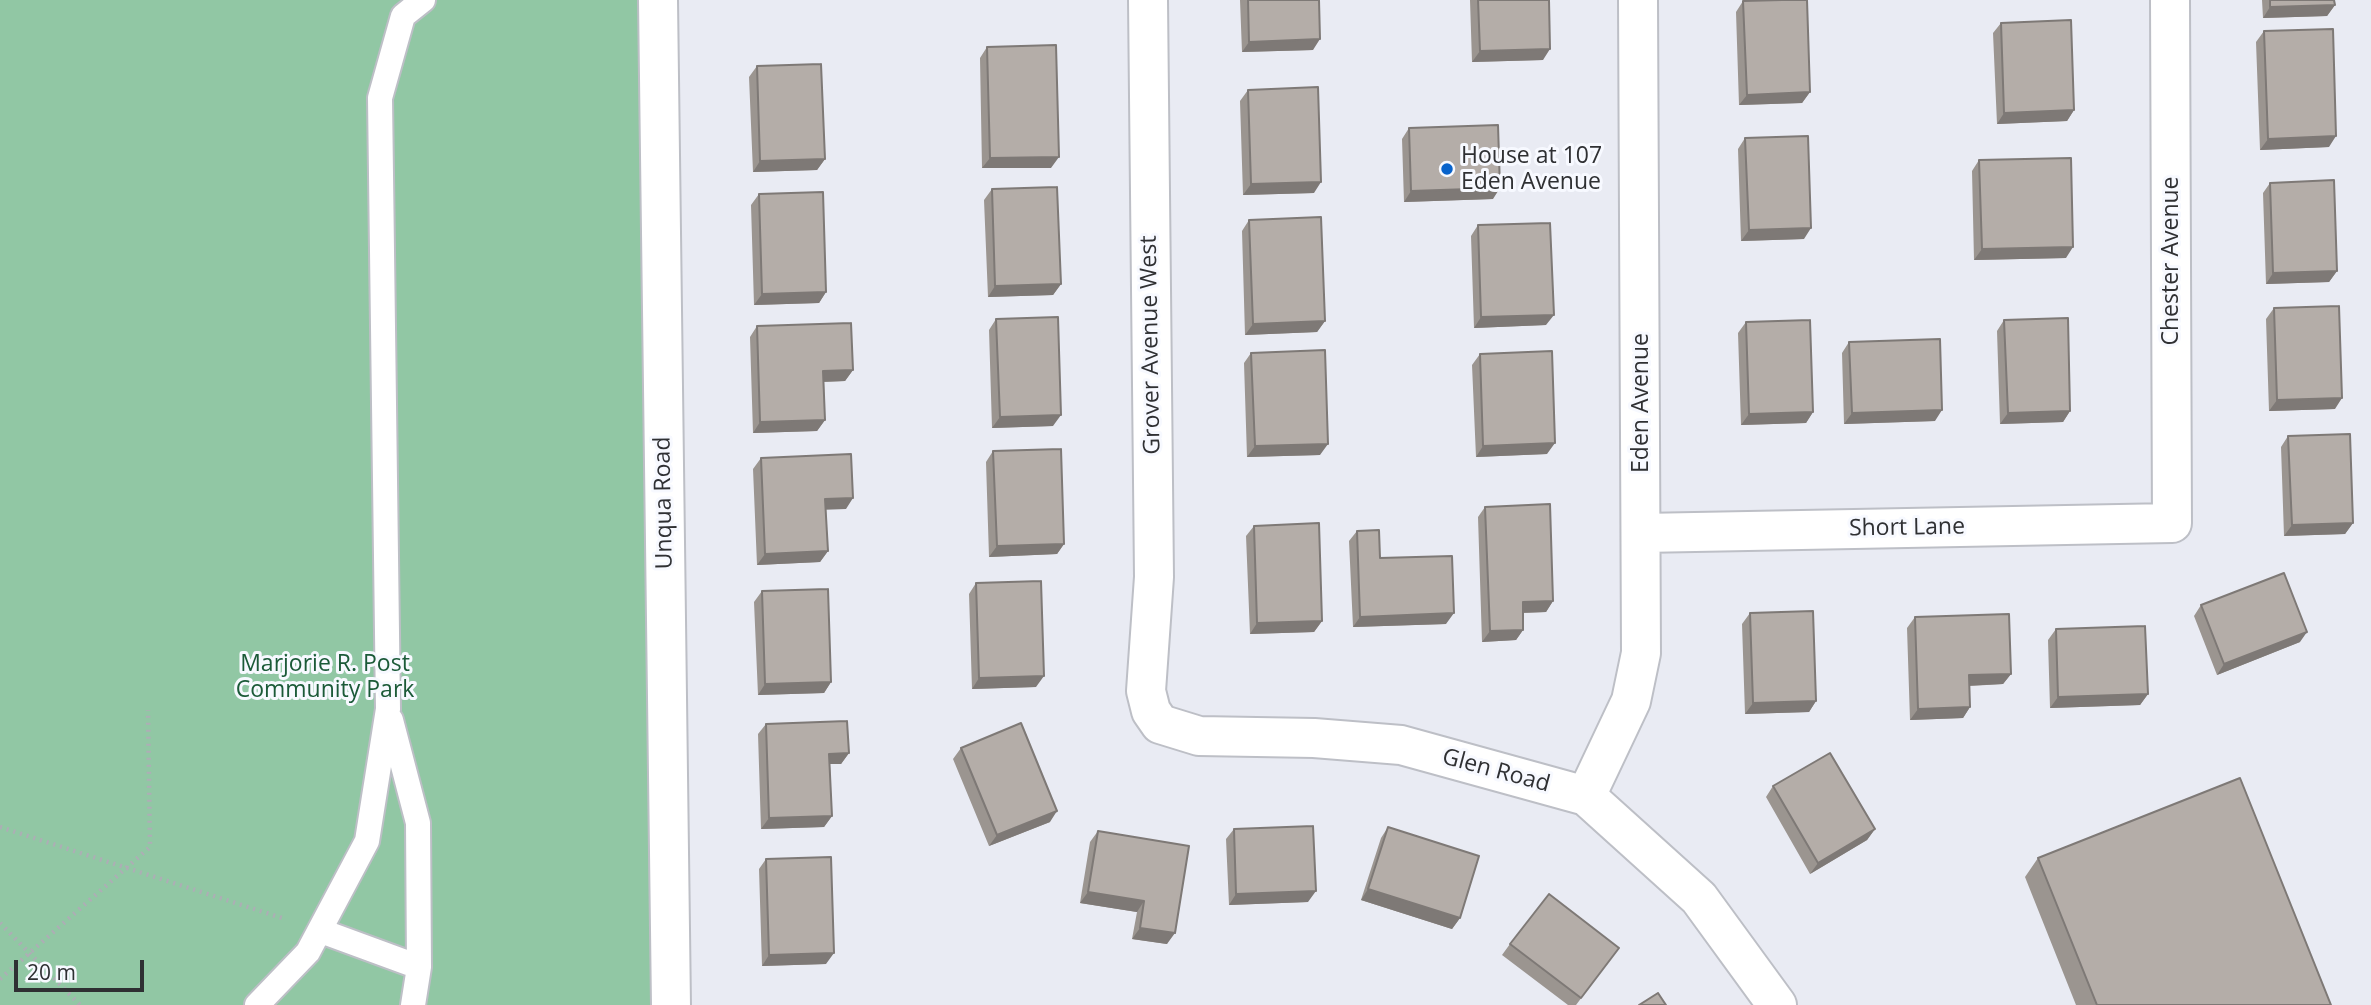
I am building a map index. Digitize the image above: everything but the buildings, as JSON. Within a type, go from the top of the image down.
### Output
[{"type":"street","name":"Unqua Road","points":[[658,0],[671,1005]]},
{"type":"street","name":"Grover Avenue West","points":[[1146,691],[1154,577],[1148,0]]},
{"type":"street","name":"Eden Avenue","points":[[1586,796],[1631,701],[1641,653],[1639,0]]},
{"type":"street","name":"Chester Avenue","points":[[2169,0],[2172,523]]},
{"type":"street","name":"Short Lane","points":[[1642,533],[2172,523]]},
{"type":"street","name":"Glen Road","points":[[1146,691],[1151,711],[1160,724],[1199,736],[1314,738],[1401,745],[1586,796],[1699,898],[1777,1005]]},
{"type":"lane","points":[[257,1005],[308,952],[367,841],[388,709],[380,98],[403,16],[423,0]]},
{"type":"lane","points":[[388,709],[418,823],[419,967],[413,1005]]},
{"type":"lane","points":[[321,931],[419,967]]},
{"type":"path","points":[[0,979],[150,847],[148,710]]},
{"type":"path","points":[[0,827],[321,931]]},
{"type":"path","points":[[0,923],[80,1005]]},
{"type":"green space","name":"Marjorie R. Post Community Park","points":[[0,0],[641,0],[654,1005],[0,1005]]},
{"type":"place","name":"House at 107 Eden Avenue","points":[[1447,169]]}]
